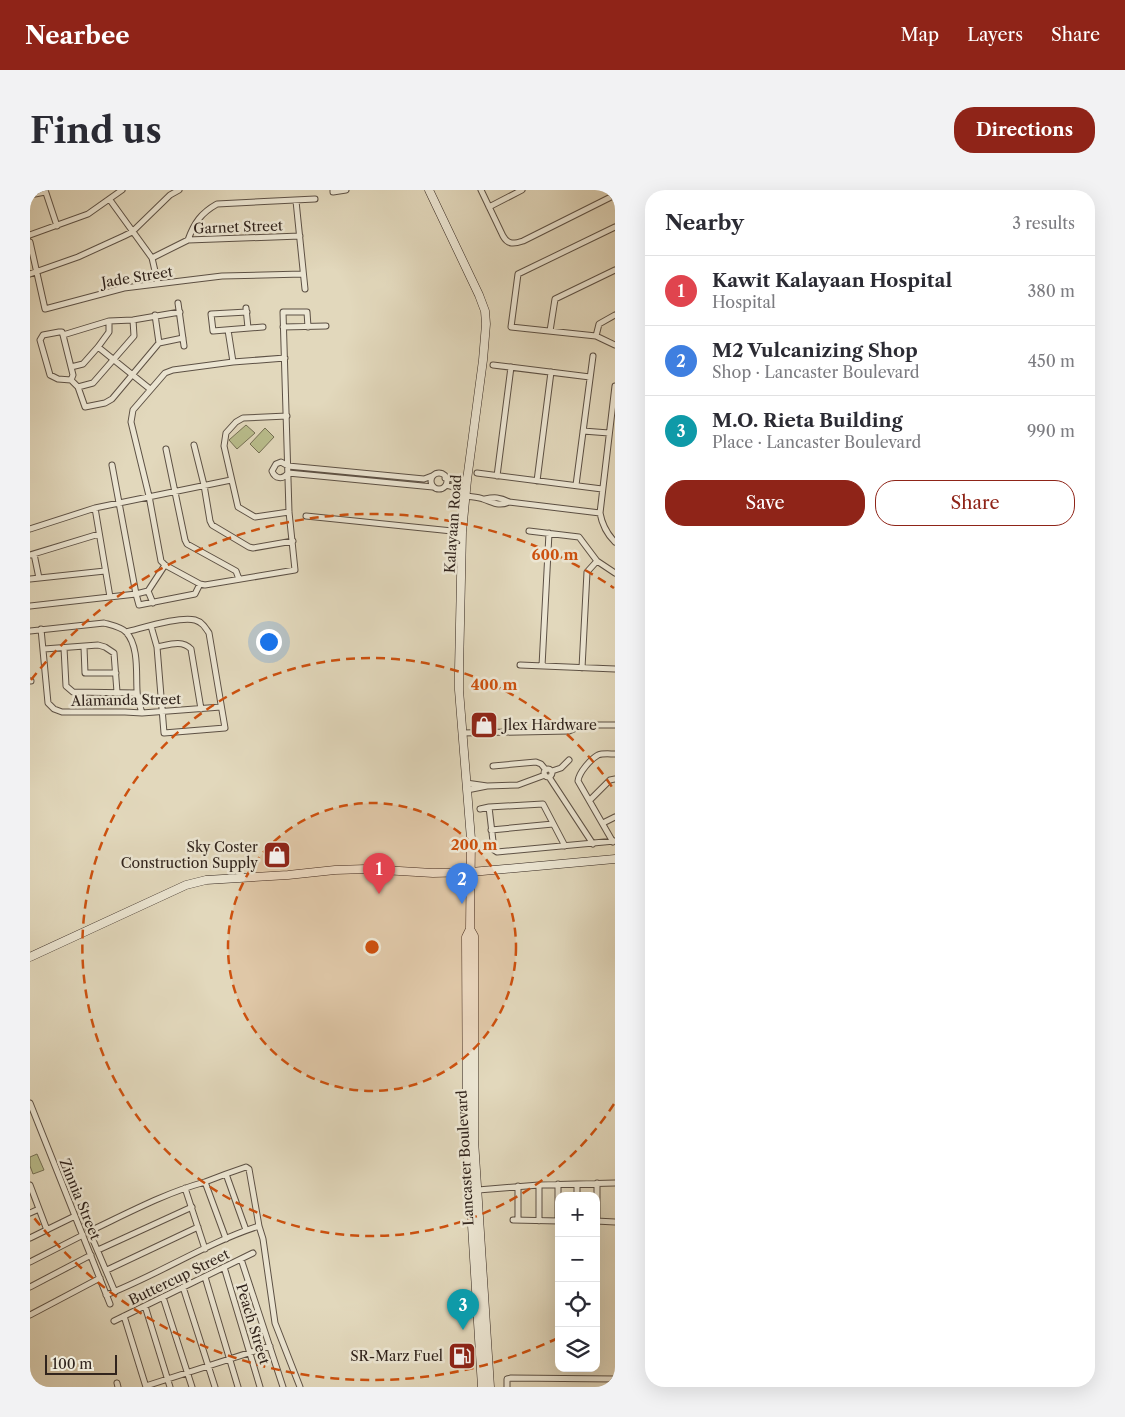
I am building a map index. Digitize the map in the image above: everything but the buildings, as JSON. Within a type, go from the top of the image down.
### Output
[{"type":"main road","name":"Kalayaan Road","points":[[429,190],[485,311],[483,360],[462,532],[459,670],[471,839],[471,872]]},
{"type":"main road","points":[[30,957],[186,885],[206,880],[366,869],[433,874],[615,859]]},
{"type":"main road","name":"Lancaster Boulevard","points":[[471,872],[470,929],[466,937],[466,1128],[490,1387]]},
{"type":"main road","name":"Lancaster Boulevard","points":[[470,929],[474,936],[474,1140],[478,1190],[482,1387]]},
{"type":"street","points":[[30,235],[88,214],[122,190]]},
{"type":"street","points":[[30,274],[78,257],[132,232],[172,193],[179,190]]},
{"type":"street","points":[[333,190],[333,192],[346,190]]},
{"type":"street","points":[[481,190],[503,236],[507,241],[514,243],[523,241],[615,196]]},
{"type":"street","points":[[489,207],[522,190]]},
{"type":"street","points":[[30,195],[45,191],[57,226]]},
{"type":"street","points":[[188,240],[192,229],[205,211],[217,204],[315,199]]},
{"type":"street","points":[[110,200],[152,258],[158,284]]},
{"type":"street","points":[[296,200],[305,289]]},
{"type":"street","points":[[615,227],[518,274],[511,327],[596,336],[615,345]]},
{"type":"street","name":"Garnet Street","points":[[152,258],[188,240],[300,236]]},
{"type":"street","name":"Jade Street","points":[[30,242],[44,309],[124,288],[222,276],[303,274]]},
{"type":"street","points":[[550,331],[555,299],[615,270]]},
{"type":"street","points":[[178,303],[184,346]]},
{"type":"street","points":[[248,328],[247,310],[211,314],[213,331],[263,327]]},
{"type":"street","points":[[63,335],[109,321],[133,320],[180,312]]},
{"type":"street","points":[[285,358],[233,362],[173,370],[165,373],[132,410],[131,422],[149,496],[160,556],[165,565],[200,584],[205,585],[295,570],[289,512],[287,416],[285,358],[283,327],[283,312],[307,312],[308,327]]},
{"type":"street","points":[[155,315],[159,343]]},
{"type":"street","points":[[596,336],[599,324],[615,315]]},
{"type":"street","points":[[78,387],[92,383],[134,336],[133,320]]},
{"type":"street","points":[[71,366],[83,364],[98,347],[109,332],[109,321]]},
{"type":"street","points":[[283,327],[326,326]]},
{"type":"street","points":[[228,330],[233,362]]},
{"type":"street","points":[[72,380],[73,375],[62,332],[43,335],[40,340],[50,375],[58,379],[72,380],[78,387],[85,408],[105,403],[112,399],[159,343],[183,338]]},
{"type":"street","points":[[98,347],[150,389]]},
{"type":"street","points":[[576,485],[593,356]]},
{"type":"street","points":[[493,365],[590,377]]},
{"type":"street","points":[[497,476],[511,367]]},
{"type":"street","points":[[537,481],[551,372]]},
{"type":"street","points":[[615,386],[600,513],[607,532],[615,542]]},
{"type":"street","points":[[287,416],[243,418],[236,422],[226,433],[224,446],[236,502],[242,510],[255,517],[289,512]]},
{"type":"street","points":[[583,431],[609,434]]},
{"type":"street","points":[[194,445],[204,485],[210,521],[216,529],[254,548],[293,541]]},
{"type":"street","points":[[166,449],[187,544],[236,571],[239,579]]},
{"type":"street","points":[[112,465],[138,605],[195,594],[200,584]]},
{"type":"street","points":[[288,470],[424,479],[439,474],[445,478],[467,480]]},
{"type":"street","points":[[288,470],[440,489],[446,485]]},
{"type":"street","points":[[477,473],[602,489]]},
{"type":"street","points":[[432,476],[433,487]]},
{"type":"street","points":[[445,478],[446,485]]},
{"type":"street","points":[[30,528],[94,508],[231,480]]},
{"type":"street","points":[[446,485],[485,500],[492,497],[508,502],[600,513]]},
{"type":"street","points":[[94,508],[110,597]]},
{"type":"street","points":[[306,516],[462,532]]},
{"type":"street","points":[[529,531],[579,537],[597,561],[615,573]]},
{"type":"street","points":[[542,666],[549,533]]},
{"type":"street","points":[[39,578],[32,554],[98,534]]},
{"type":"street","points":[[582,668],[587,572],[597,561]]},
{"type":"street","points":[[30,606],[148,592],[165,565]]},
{"type":"street","points":[[30,579],[105,571]]},
{"type":"street","points":[[148,592],[153,603]]},
{"type":"street","points":[[126,632],[151,626],[185,619],[197,620],[203,624],[209,633],[225,728],[164,733],[157,647],[151,626]]},
{"type":"street","points":[[30,631],[104,624],[115,626],[126,632],[133,646],[136,659],[137,692],[142,713]]},
{"type":"street","name":"Alamanda Street","points":[[41,630],[48,703],[62,712],[162,713],[221,707]]},
{"type":"street","points":[[157,647],[182,642],[187,644],[190,649],[201,709]]},
{"type":"street","points":[[44,649],[98,645],[105,647],[114,653],[117,692]]},
{"type":"street","points":[[84,647],[85,672],[116,673]]},
{"type":"street","points":[[64,648],[66,686],[73,692],[137,692]]},
{"type":"street","points":[[520,665],[615,669]]},
{"type":"street","points":[[462,733],[569,730],[583,725],[615,725]]},
{"type":"street","points":[[489,807],[495,851],[614,841],[578,780],[578,775],[596,756],[615,754]]},
{"type":"street","points":[[467,787],[518,785],[561,768],[569,760]]},
{"type":"street","points":[[493,766],[536,762],[541,764],[593,844]]},
{"type":"street","points":[[590,800],[610,780],[615,779]]},
{"type":"street","points":[[480,809],[543,804],[565,846]]},
{"type":"street","points":[[603,823],[615,817]]},
{"type":"street","points":[[491,830],[553,824]]},
{"type":"street","name":"Zinnia Street","points":[[30,1102],[32,1113],[110,1304]]},
{"type":"street","points":[[90,1231],[184,1188],[246,1167],[249,1169],[263,1239],[275,1323],[300,1387]]},
{"type":"street","points":[[226,1174],[246,1230]]},
{"type":"street","points":[[205,1182],[226,1239]]},
{"type":"street","points":[[478,1190],[518,1186],[615,1182]]},
{"type":"street","points":[[596,1183],[596,1192]]},
{"type":"street","points":[[558,1184],[558,1192]]},
{"type":"street","points":[[576,1184],[577,1192]]},
{"type":"street","points":[[539,1185],[539,1221]]},
{"type":"street","points":[[30,1186],[47,1230]]},
{"type":"street","points":[[518,1186],[515,1220],[555,1221]]},
{"type":"street","points":[[184,1188],[205,1249]]},
{"type":"street","points":[[98,1250],[192,1207]]},
{"type":"street","points":[[30,1213],[39,1209]]},
{"type":"street","points":[[82,1214],[115,1292]]},
{"type":"street","points":[[30,1238],[75,1216]]},
{"type":"street","points":[[600,1221],[615,1222]]},
{"type":"street","points":[[106,1295],[226,1239],[259,1226]]},
{"type":"street","points":[[106,1270],[198,1227]]},
{"type":"street","points":[[30,1262],[82,1235]]},
{"type":"street","name":"Buttercup Street","points":[[114,1321],[254,1253]]},
{"type":"street","points":[[30,1286],[91,1255]]},
{"type":"street","points":[[242,1259],[283,1387]]},
{"type":"street","name":"Peach Street","points":[[224,1267],[260,1387]]},
{"type":"street","points":[[205,1277],[238,1387]]},
{"type":"street","points":[[30,1315],[100,1278]]},
{"type":"street","points":[[183,1287],[214,1387]]},
{"type":"street","points":[[163,1297],[192,1387]]},
{"type":"street","points":[[146,1306],[170,1387]]},
{"type":"street","points":[[124,1316],[146,1387],[270,1346]]},
{"type":"street","points":[[507,1387],[507,1379],[615,1379]]},
{"type":"green space","points":[[246,425],[255,433],[237,449],[229,440]]},
{"type":"green space","points":[[265,428],[274,437],[259,453],[250,444]]},
{"type":"green space","points":[[37,1154],[44,1170],[33,1174],[30,1166],[30,1157]]},
{"type":"place","name":"Jlex Hardware","points":[[484,725]]},
{"type":"place","name":"Sky Coster Construction Supply","points":[[277,855]]},
{"type":"place","name":"Kawit Kalayaan Hospital","points":[[379,894]]},
{"type":"place","name":"M2 Vulcanizing Shop","points":[[462,904]]},
{"type":"place","name":"M.O. Rieta Building","points":[[463,1330]]},
{"type":"place","name":"SR-Marz Fuel","points":[[462,1356]]}]
